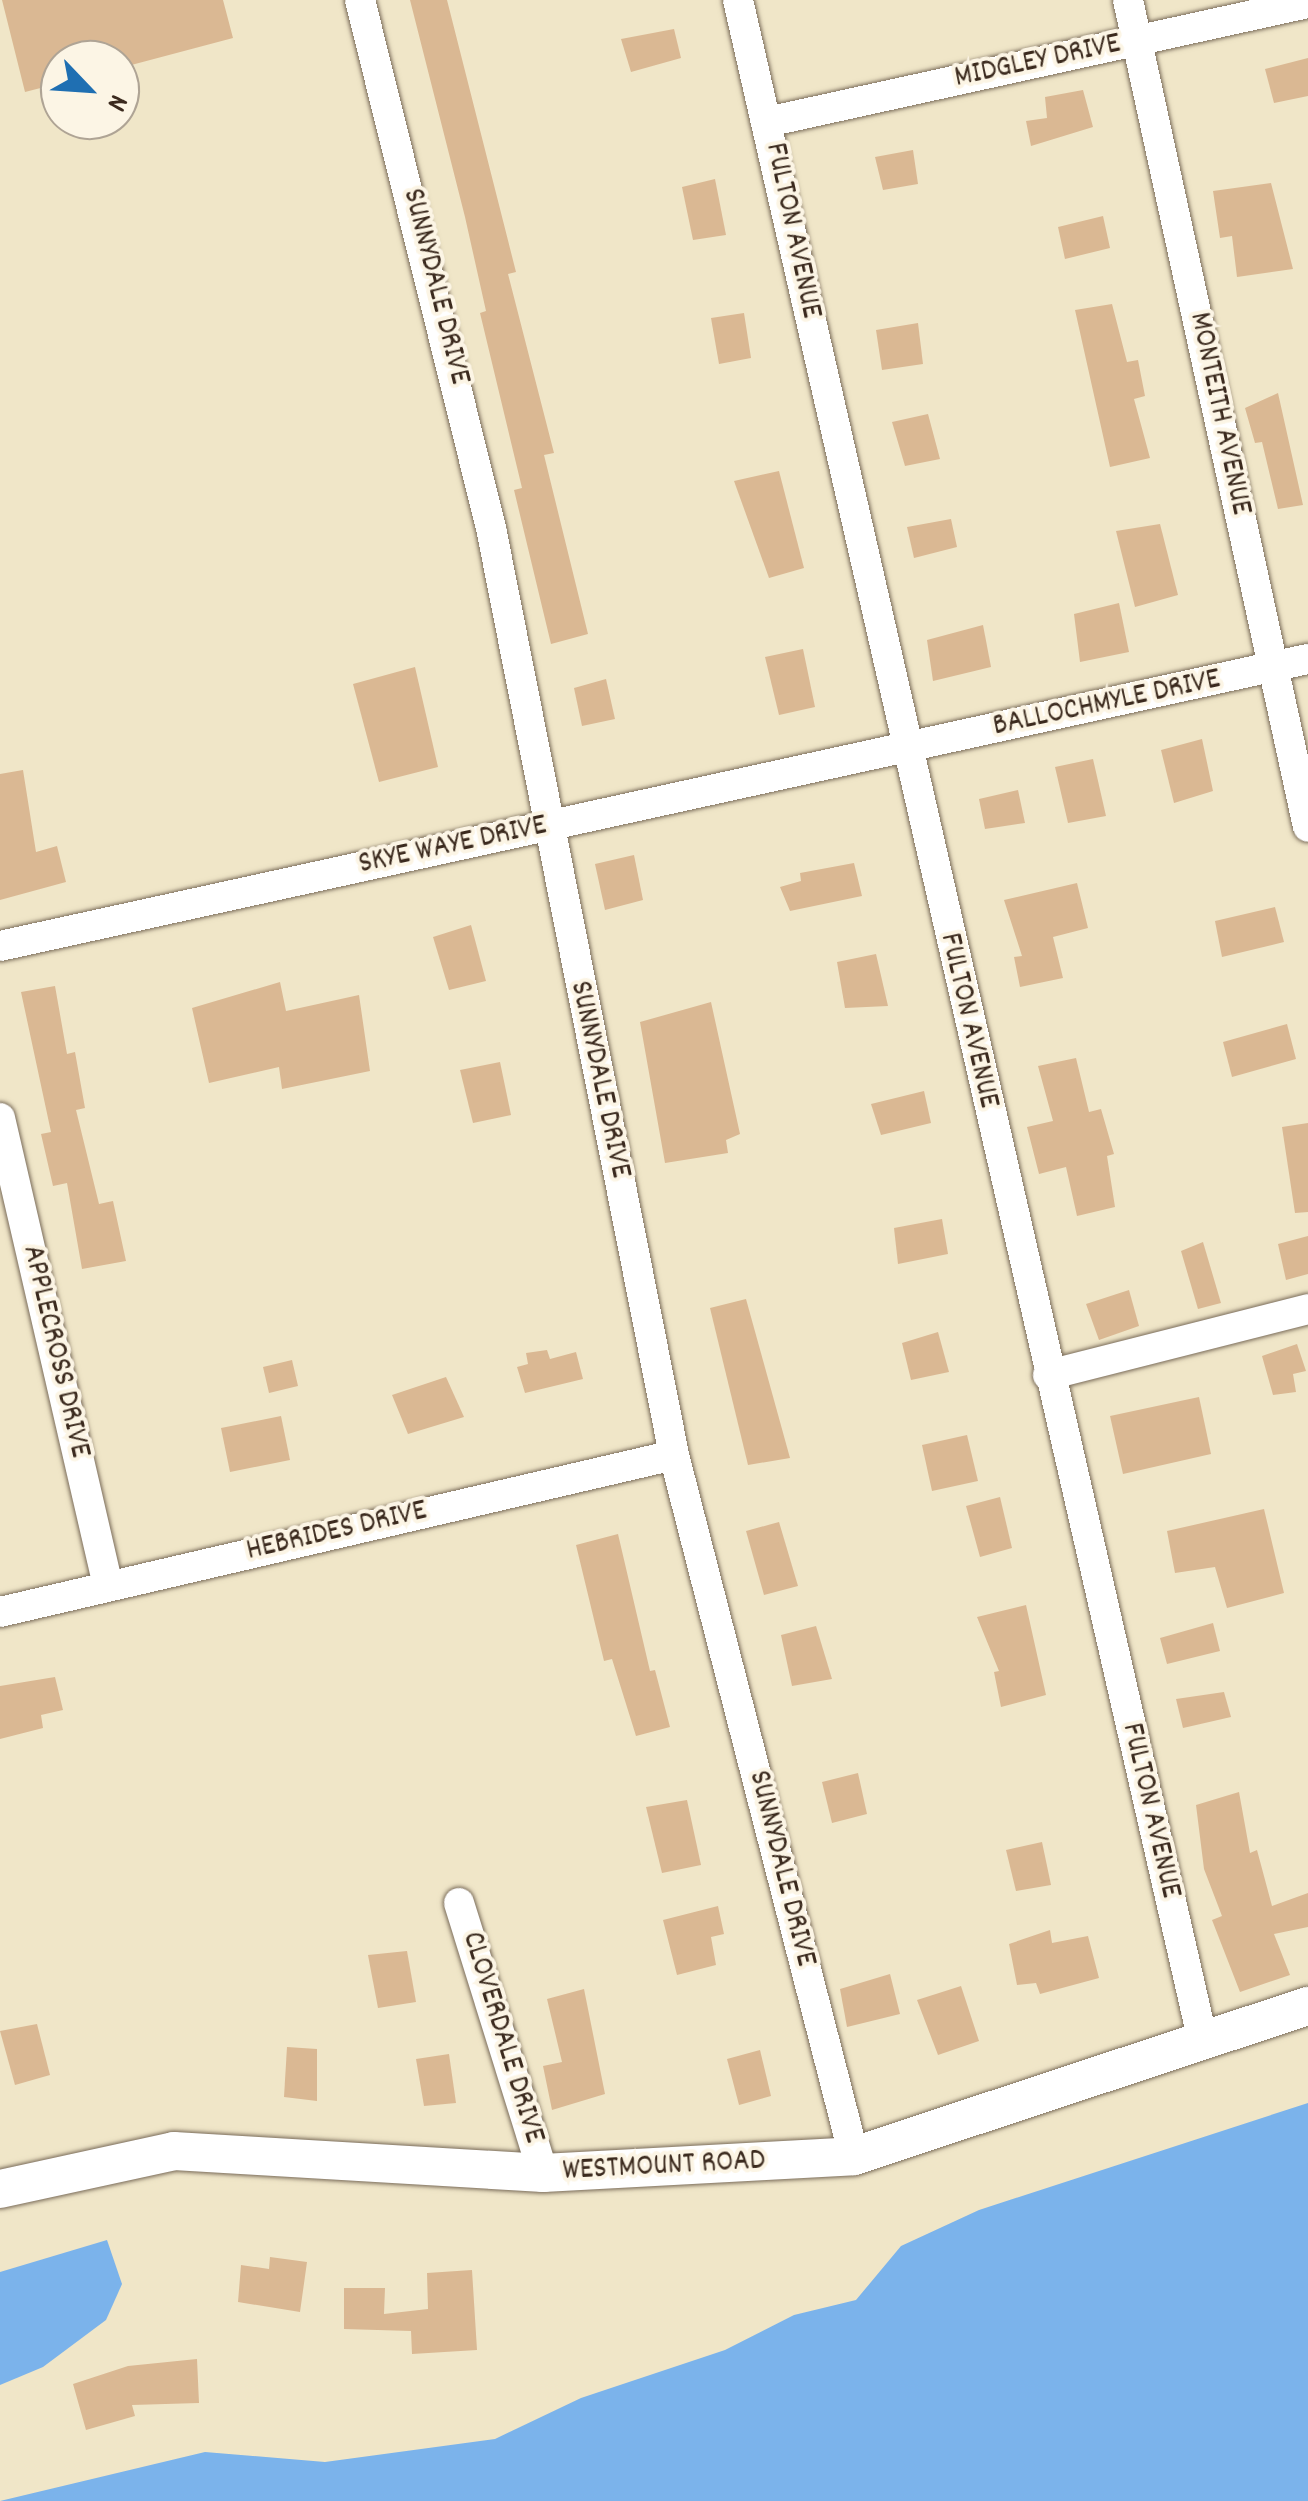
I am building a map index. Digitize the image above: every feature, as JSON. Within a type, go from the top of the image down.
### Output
[{"type":"main road","name":"WESTMOUNT ROAD","points":[[0,2188],[174,2151],[543,2173],[854,2156],[1308,2006]]},
{"type":"street","name":"SUNNYDALE DRIVE","points":[[360,0],[486,509],[546,826],[674,1454],[854,2156]]},
{"type":"street","name":"FULTON AVENUE","points":[[738,0],[1048,1375],[1203,2041]]},
{"type":"street","name":"MONTEITH AVENUE","points":[[1128,0],[1308,827]]},
{"type":"street","name":"MIDGLEY DRIVE","points":[[767,122],[1308,3]]},
{"type":"street","name":"BALLOCHMYLE DRIVE","points":[[906,748],[1308,659]]},
{"type":"street","name":"SKYE WAYE DRIVE","points":[[0,946],[906,748]]},
{"type":"street","name":"APPLECROSS DRIVE","points":[[0,1118],[108,1586]]},
{"type":"street","points":[[1048,1375],[1308,1309]]},
{"type":"street","name":"HEBRIDES DRIVE","points":[[0,1612],[674,1454]]},
{"type":"street","name":"CLOVERDALE DRIVE","points":[[459,1903],[543,2173]]},
{"type":"water","points":[[1308,2103],[1308,2501],[0,2501],[205,2452],[325,2462],[495,2439],[581,2398],[725,2350],[794,2315],[856,2300],[901,2246],[979,2210]]},
{"type":"water","points":[[107,2240],[122,2284],[106,2320],[43,2367],[0,2385],[0,2272]]},
{"type":"building","points":[[2,0],[223,0],[233,38],[140,63],[140,40],[40,40],[40,88],[25,92]]},
{"type":"building","points":[[410,0],[447,0],[516,272],[508,274],[554,453],[544,455],[588,634],[551,644],[514,490],[522,488],[480,313],[486,311]]},
{"type":"building","points":[[674,29],[681,58],[631,72],[621,39]]},
{"type":"building","points":[[1308,58],[1308,96],[1274,103],[1265,69]]},
{"type":"building","points":[[1083,90],[1093,127],[1031,146],[1026,121],[1047,118],[1045,97]]},
{"type":"building","points":[[913,150],[918,184],[883,190],[875,157]]},
{"type":"building","points":[[715,179],[726,235],[693,240],[682,187]]},
{"type":"building","points":[[1271,183],[1293,269],[1237,277],[1232,236],[1220,238],[1213,191]]},
{"type":"building","points":[[1103,216],[1110,248],[1065,259],[1058,227]]},
{"type":"building","points":[[1112,304],[1127,362],[1138,360],[1145,396],[1134,399],[1150,458],[1110,467],[1075,310]]},
{"type":"building","points":[[744,313],[751,358],[719,364],[711,318]]},
{"type":"building","points":[[918,323],[923,364],[882,370],[876,330]]},
{"type":"building","points":[[1278,393],[1303,505],[1278,509],[1262,442],[1255,443],[1245,408]]},
{"type":"building","points":[[928,414],[940,459],[905,466],[892,422]]},
{"type":"building","points":[[779,471],[804,568],[769,578],[734,481]]},
{"type":"building","points":[[951,519],[957,547],[914,558],[907,527]]},
{"type":"building","points":[[1160,524],[1178,595],[1135,607],[1116,531]]},
{"type":"building","points":[[1119,603],[1129,652],[1080,662],[1074,614]]},
{"type":"building","points":[[983,625],[991,667],[933,681],[927,640]]},
{"type":"building","points":[[803,649],[815,707],[779,715],[765,657]]},
{"type":"building","points":[[415,667],[438,767],[379,782],[353,684]]},
{"type":"building","points":[[606,679],[615,719],[582,726],[574,688]]},
{"type":"building","points":[[1202,739],[1213,791],[1174,803],[1161,750]]},
{"type":"building","points":[[1093,759],[1106,816],[1068,823],[1055,767]]},
{"type":"building","points":[[23,770],[36,852],[57,846],[66,882],[0,900],[0,774]]},
{"type":"building","points":[[1018,790],[1025,823],[985,829],[979,799]]},
{"type":"building","points":[[634,855],[643,900],[605,910],[595,864]]},
{"type":"building","points":[[854,863],[862,896],[790,911],[780,887],[801,881],[800,873]]},
{"type":"building","points":[[1077,883],[1088,928],[1053,937],[1063,978],[1020,987],[1014,957],[1022,956],[1004,900]]},
{"type":"building","points":[[1275,907],[1284,942],[1222,957],[1215,921]]},
{"type":"building","points":[[471,925],[486,981],[449,990],[433,937]]},
{"type":"building","points":[[876,954],[888,1006],[845,1008],[837,962]]},
{"type":"building","points":[[280,982],[286,1011],[359,995],[370,1071],[282,1089],[279,1067],[209,1083],[192,1008]]},
{"type":"building","points":[[55,986],[67,1054],[75,1052],[85,1108],[76,1110],[99,1204],[113,1201],[126,1261],[82,1269],[67,1183],[53,1186],[41,1134],[51,1132],[21,992]]},
{"type":"building","points":[[711,1002],[740,1134],[726,1140],[728,1153],[665,1163],[640,1022]]},
{"type":"building","points":[[1287,1024],[1296,1059],[1232,1077],[1223,1042]]},
{"type":"building","points":[[1076,1058],[1089,1112],[1101,1109],[1114,1154],[1107,1156],[1115,1207],[1077,1216],[1066,1167],[1039,1174],[1027,1127],[1053,1121],[1038,1066]]},
{"type":"building","points":[[500,1062],[511,1115],[473,1123],[460,1070]]},
{"type":"building","points":[[924,1091],[931,1123],[881,1135],[871,1104]]},
{"type":"building","points":[[1308,1123],[1308,1212],[1295,1213],[1282,1127]]},
{"type":"building","points":[[942,1219],[948,1254],[898,1264],[894,1228]]},
{"type":"building","points":[[1308,1236],[1308,1274],[1286,1280],[1278,1244]]},
{"type":"building","points":[[1203,1242],[1221,1303],[1198,1309],[1181,1251]]},
{"type":"building","points":[[1129,1290],[1139,1326],[1099,1340],[1086,1304]]},
{"type":"building","points":[[746,1299],[790,1458],[748,1465],[710,1308]]},
{"type":"building","points":[[938,1332],[949,1372],[911,1380],[902,1343]]},
{"type":"building","points":[[1297,1344],[1306,1371],[1293,1374],[1296,1392],[1273,1395],[1262,1356]]},
{"type":"building","points":[[547,1350],[550,1359],[576,1352],[583,1379],[525,1393],[517,1367],[528,1364],[526,1353]]},
{"type":"building","points":[[292,1360],[298,1386],[269,1393],[263,1367]]},
{"type":"building","points":[[446,1377],[464,1417],[408,1434],[392,1395]]},
{"type":"building","points":[[1199,1397],[1211,1454],[1123,1474],[1110,1416]]},
{"type":"building","points":[[281,1416],[290,1460],[230,1472],[221,1428]]},
{"type":"building","points":[[967,1435],[978,1481],[932,1491],[922,1445]]},
{"type":"building","points":[[1000,1497],[1012,1548],[980,1557],[966,1506]]},
{"type":"building","points":[[1264,1509],[1284,1593],[1227,1608],[1215,1567],[1175,1573],[1167,1531]]},
{"type":"building","points":[[779,1522],[798,1586],[764,1595],[746,1531]]},
{"type":"building","points":[[618,1534],[650,1671],[655,1670],[670,1727],[636,1736],[612,1659],[604,1661],[576,1545]]},
{"type":"building","points":[[1026,1605],[1046,1695],[1001,1707],[994,1672],[999,1671],[977,1617]]},
{"type":"building","points":[[1213,1623],[1220,1651],[1167,1664],[1160,1638]]},
{"type":"building","points":[[816,1626],[832,1679],[792,1686],[781,1635]]},
{"type":"building","points":[[55,1677],[63,1710],[41,1715],[43,1728],[0,1739],[0,1686]]},
{"type":"building","points":[[1224,1692],[1231,1717],[1183,1728],[1176,1699]]},
{"type":"building","points":[[858,1773],[867,1814],[832,1823],[822,1782]]},
{"type":"building","points":[[1239,1792],[1250,1853],[1257,1850],[1272,1906],[1308,1893],[1308,1927],[1274,1934],[1290,1975],[1240,1992],[1212,1920],[1222,1916],[1204,1869],[1196,1805]]},
{"type":"building","points":[[687,1800],[701,1865],[662,1873],[646,1807]]},
{"type":"building","points":[[1042,1842],[1051,1885],[1016,1891],[1006,1850]]},
{"type":"building","points":[[718,1906],[724,1934],[711,1937],[716,1965],[677,1975],[663,1920]]},
{"type":"building","points":[[1050,1930],[1052,1943],[1088,1936],[1099,1978],[1040,1994],[1036,1983],[1017,1985],[1009,1944]]},
{"type":"building","points":[[407,1951],[416,2002],[378,2008],[368,1955]]},
{"type":"building","points":[[890,1974],[900,2014],[847,2027],[840,1989]]},
{"type":"building","points":[[961,1986],[979,2041],[938,2055],[917,2000]]},
{"type":"building","points":[[584,1989],[605,2094],[552,2110],[543,2066],[562,2062],[547,1999]]},
{"type":"building","points":[[37,2024],[50,2075],[15,2085],[0,2031]]},
{"type":"building","points":[[287,2047],[317,2049],[317,2101],[284,2097]]},
{"type":"building","points":[[760,2050],[771,2096],[739,2105],[727,2059]]},
{"type":"building","points":[[449,2054],[456,2103],[424,2106],[416,2059]]},
{"type":"building","points":[[270,2257],[307,2262],[300,2312],[238,2302],[241,2265],[269,2269]]},
{"type":"building","points":[[472,2270],[477,2350],[412,2354],[411,2331],[344,2329],[344,2288],[385,2288],[384,2314],[428,2309],[427,2273]]},
{"type":"building","points":[[197,2359],[199,2403],[132,2405],[135,2416],[86,2430],[73,2384],[128,2366]]}]
